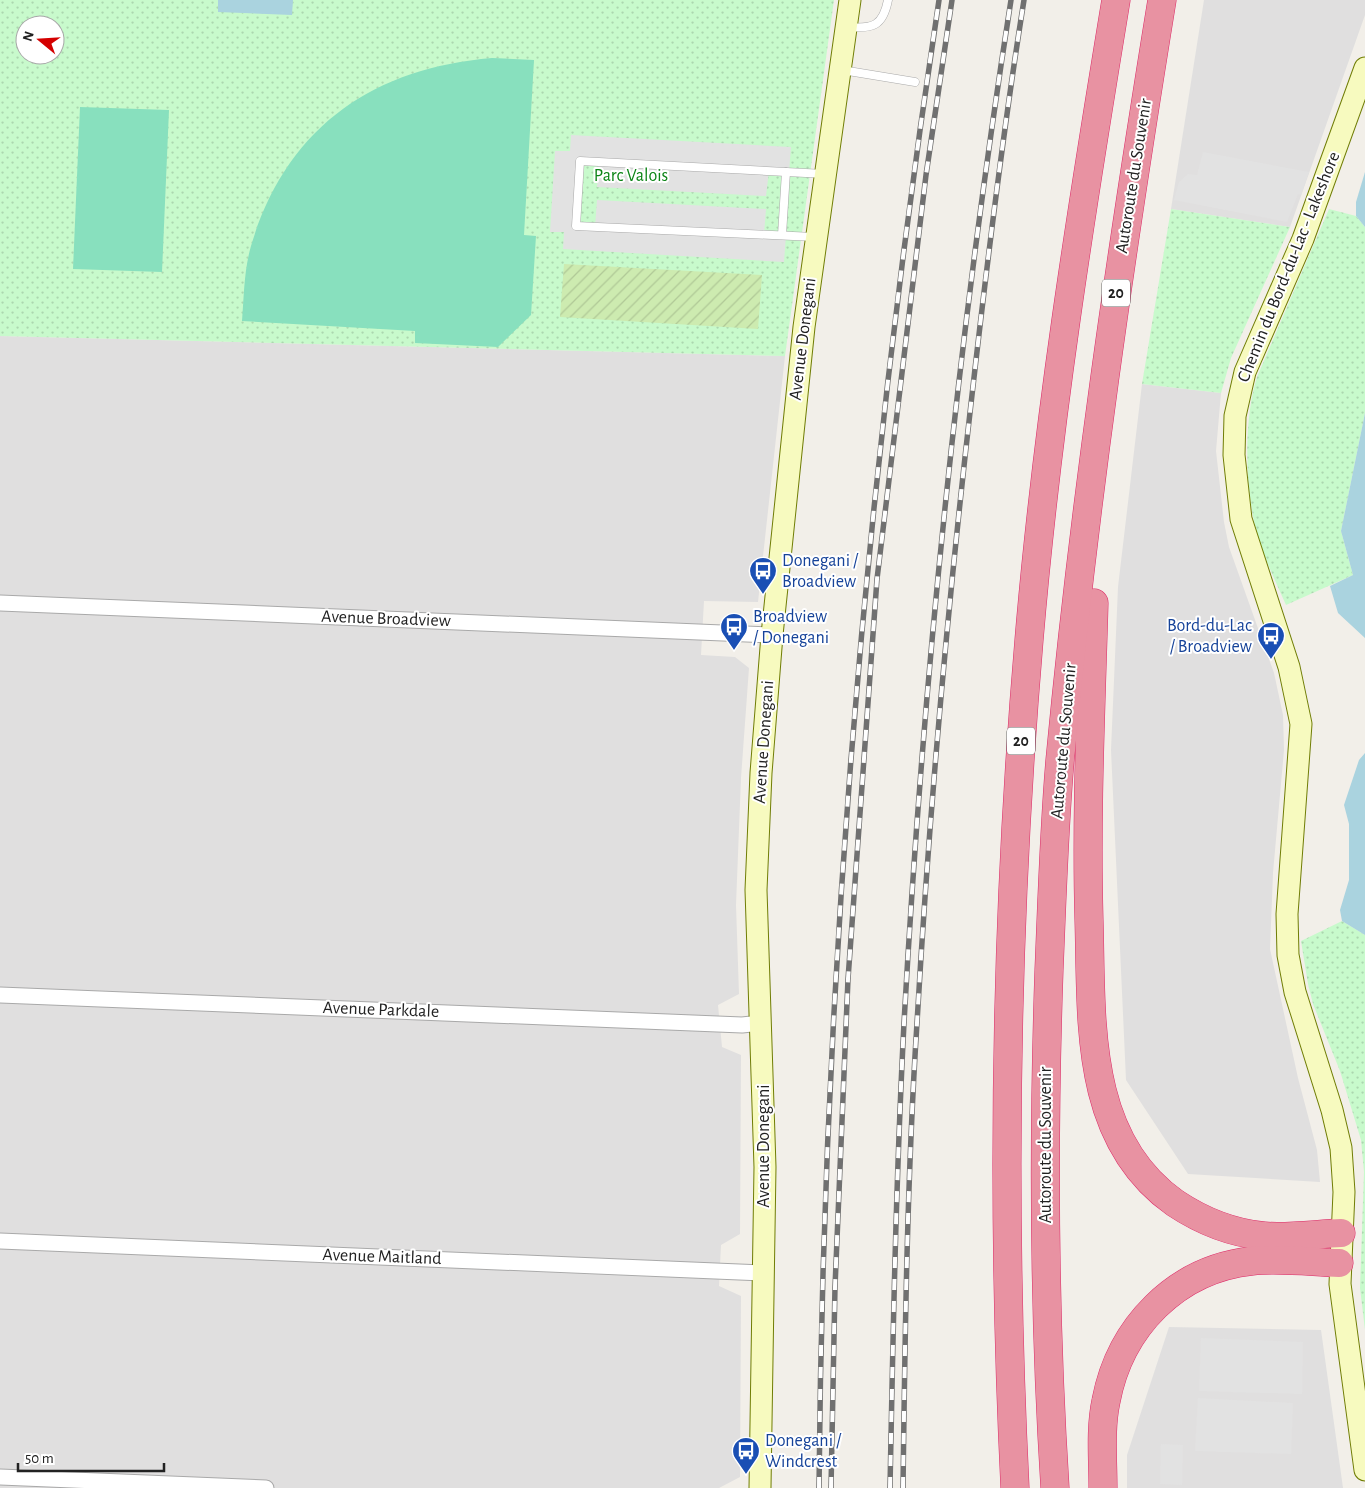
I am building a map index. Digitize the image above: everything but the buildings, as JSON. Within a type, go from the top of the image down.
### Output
[{"type":"highway","name":"20","points":[[1015,1488],[1005,1160],[1010,945],[1020,751],[1038,548],[1057,384],[1116,0]]},
{"type":"highway","name":"Autoroute du Souvenir","points":[[1055,1488],[1048,1339],[1046,1058],[1051,910],[1060,761],[1100,406],[1162,0]]},
{"type":"highway","points":[[1100,406],[1088,868],[1091,993],[1102,1098],[1117,1135],[1138,1167],[1154,1185],[1186,1210],[1226,1228],[1259,1235],[1341,1233]]},
{"type":"highway","points":[[1103,1488],[1103,1422],[1110,1381],[1126,1343],[1151,1310],[1181,1285],[1214,1270],[1233,1264],[1270,1260],[1339,1263]]},
{"type":"street","name":"Avenue Donegani","points":[[760,1488],[765,1133],[757,963],[757,863],[772,634],[804,327],[850,0]]},
{"type":"street","name":"Chemin du Bord-du-Lac - Lakeshore","points":[[1365,68],[1306,230],[1244,372],[1238,398],[1234,437],[1236,485],[1241,519],[1289,667],[1300,715],[1301,757],[1287,934],[1295,992],[1332,1110],[1340,1148],[1344,1192],[1339,1263],[1342,1301],[1365,1470]]},
{"type":"street","name":"Avenue Broadview","points":[[0,603],[772,634]]},
{"type":"street","name":"Avenue Parkdale","points":[[0,995],[737,1024],[761,1023]]},
{"type":"street","name":"Avenue Maitland","points":[[0,1241],[763,1273]]},
{"type":"street","points":[[0,1477],[266,1488]]},
{"type":"lane","points":[[846,27],[872,27],[885,15],[888,0]]},
{"type":"lane","points":[[840,70],[915,82]]},
{"type":"lane","points":[[816,237],[576,226],[580,161],[825,174]]},
{"type":"lane","points":[[782,235],[786,172]]},
{"type":"shaded area","points":[[1204,0],[1365,0],[1365,15],[1290,227],[1171,209]]},
{"type":"shaded area","points":[[571,135],[791,147],[789,172],[769,171],[766,196],[597,187],[599,162],[581,161],[576,226],[595,227],[597,200],[766,209],[764,234],[786,235],[784,262],[563,249],[564,232],[550,232],[555,151],[570,151]]},
{"type":"shaded area","points":[[1203,152],[1309,172],[1301,195],[1298,194],[1287,222],[1174,200],[1179,182],[1188,174],[1197,175]]},
{"type":"shaded area","points":[[0,336],[785,356],[758,602],[704,601],[701,655],[735,657],[749,668],[741,778],[736,905],[739,994],[718,1005],[722,1047],[741,1055],[740,1234],[721,1245],[719,1286],[741,1296],[740,1477],[719,1488],[0,1488]]},
{"type":"shaded area","points":[[1142,384],[1221,393],[1216,451],[1224,522],[1229,547],[1274,673],[1283,715],[1284,750],[1273,873],[1270,949],[1298,1078],[1317,1150],[1320,1182],[1188,1174],[1126,1080],[1111,750],[1118,587]]},
{"type":"shaded area","points":[[1169,1327],[1321,1330],[1343,1488],[1127,1488],[1127,1455]]},
{"type":"shaded area","points":[[1201,1338],[1303,1342],[1302,1394],[1199,1391]]},
{"type":"shaded area","points":[[1198,1398],[1293,1403],[1291,1454],[1195,1451]]},
{"type":"shaded area","points":[[1161,1444],[1183,1445],[1182,1485],[1160,1484]]},
{"type":"green space","name":"Parc Valois","points":[[0,0],[834,0],[785,356],[0,336]]},
{"type":"green space","points":[[492,58],[534,60],[524,235],[536,236],[531,315],[498,347],[415,343],[415,331],[242,321],[247,264],[251,246],[266,204],[287,168],[311,137],[340,112],[372,91],[409,75],[449,64]]},
{"type":"green space","points":[[80,107],[169,110],[162,272],[73,269]]},
{"type":"green space","points":[[1171,209],[1290,227],[1231,358],[1221,393],[1142,384]]},
{"type":"green space","points":[[1329,209],[1356,216],[1365,227],[1365,413],[1341,531],[1353,575],[1286,605],[1263,552],[1253,516],[1247,455],[1249,414],[1257,377]]},
{"type":"green space","points":[[564,264],[762,275],[758,329],[560,317]]},
{"type":"green space","points":[[1342,921],[1365,935],[1365,1330],[1360,1288],[1364,1172],[1361,1140],[1340,1071],[1313,1004],[1301,941]]},
{"type":"water","points":[[218,0],[293,0],[292,15],[218,12]]},
{"type":"water","points":[[1365,172],[1365,227],[1356,216],[1356,202]]},
{"type":"water","points":[[1365,413],[1365,638],[1338,613],[1330,586],[1353,575],[1341,531]]},
{"type":"water","points":[[1365,753],[1365,935],[1342,921],[1340,910],[1349,880],[1349,824],[1344,805],[1359,760]]},
{"type":"railway","points":[[819,1488],[822,1301],[829,1115],[839,928],[852,742],[889,370],[912,185],[939,0]]},
{"type":"railway","points":[[831,1488],[835,1287],[848,979],[877,579],[926,175],[952,0]]},
{"type":"railway","points":[[890,1488],[901,1081],[921,767],[932,638],[959,382],[992,127],[1011,0]]},
{"type":"railway","points":[[903,1488],[911,1139],[933,787],[955,551],[978,346],[1002,148],[1024,0]]},
{"type":"place","name":"Donegani / Broadview","points":[[763,595]]},
{"type":"place","name":"Broadview / Donegani","points":[[734,651]]},
{"type":"place","name":"Bord-du-Lac / Broadview","points":[[1271,660]]},
{"type":"place","name":"Donegani / Windcrest","points":[[746,1475]]}]
